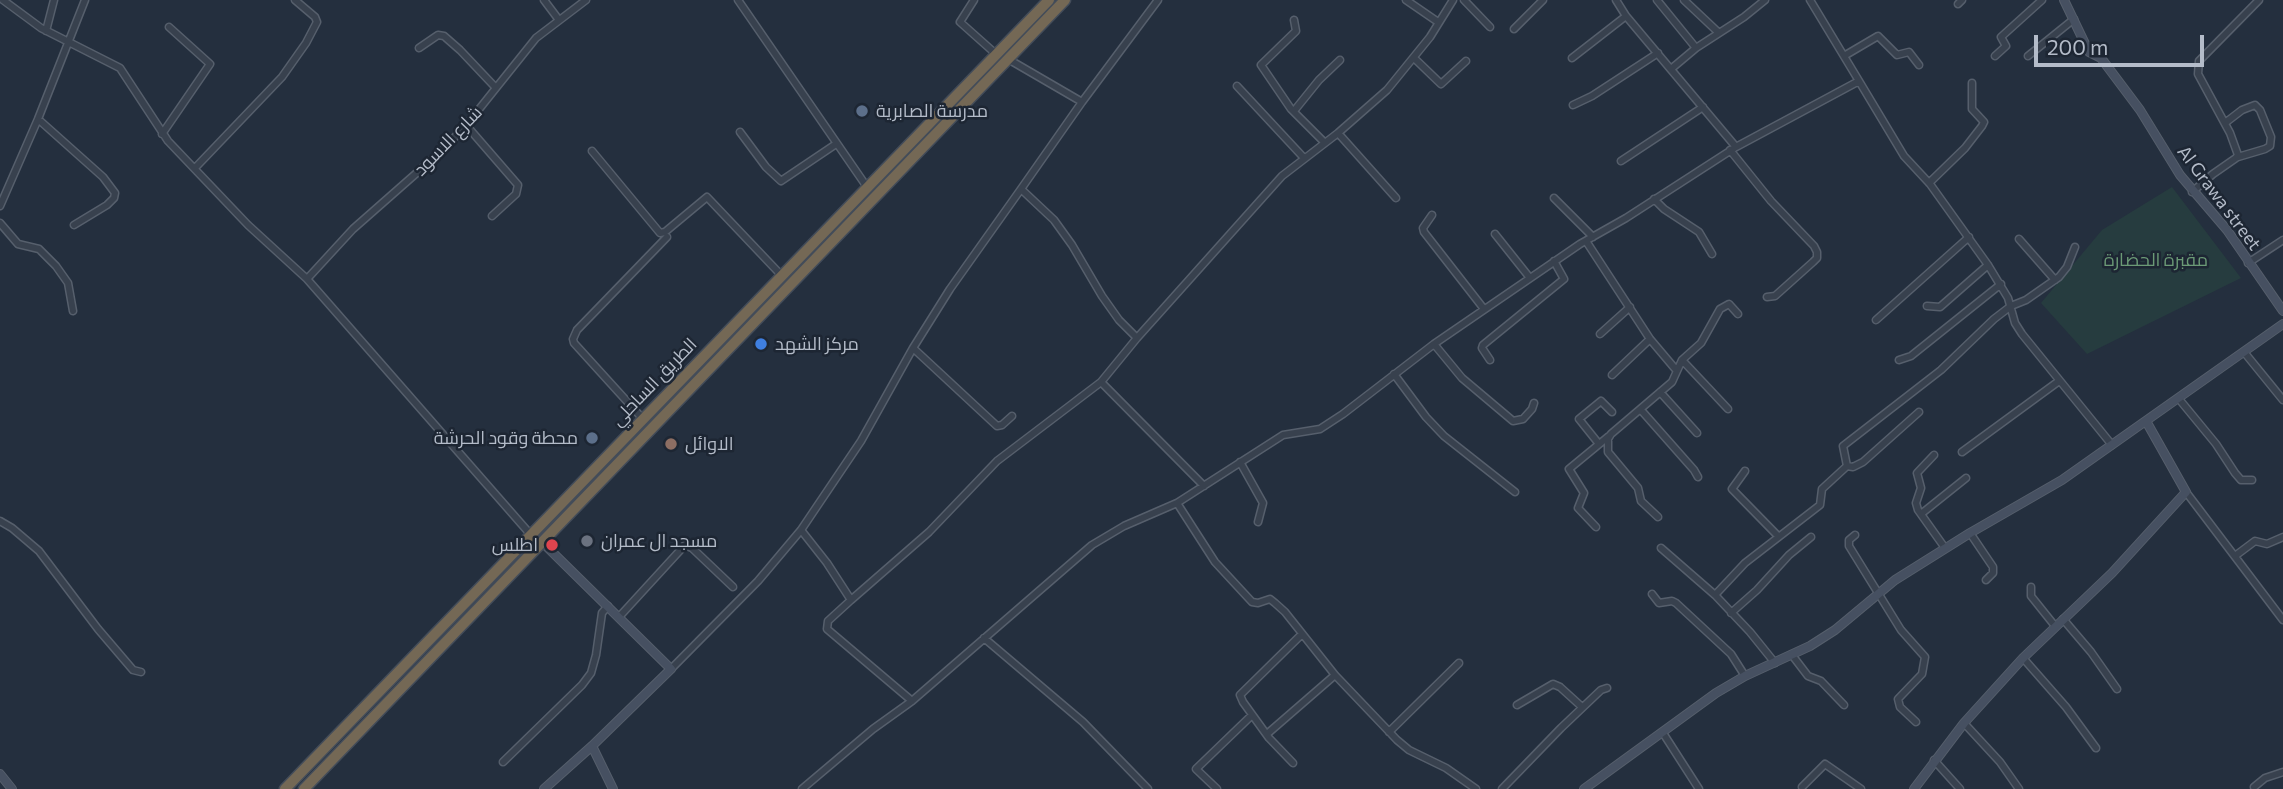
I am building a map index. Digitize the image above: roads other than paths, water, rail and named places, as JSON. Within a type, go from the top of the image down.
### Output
[{"type":"highway","name":"الطريق الساحلي","points":[[304,789],[542,542],[761,306],[1003,57],[1049,0]]},
{"type":"highway","name":"الطريق الساحلي","points":[[285,789],[643,419],[761,306],[782,276],[867,187],[1065,0]]},
{"type":"street","points":[[3,0],[46,31],[120,68],[162,134],[248,225],[307,279],[531,536]]},
{"type":"street","points":[[46,31],[54,0]]},
{"type":"street","points":[[0,206],[85,0]]},
{"type":"street","points":[[195,168],[282,77],[306,43],[317,22],[295,0]]},
{"type":"street","points":[[544,0],[559,20]]},
{"type":"street","name":"شارع الاسود","points":[[307,279],[352,229],[432,161],[466,125],[526,48],[548,26],[586,0]]},
{"type":"street","points":[[738,0],[867,187]]},
{"type":"street","points":[[974,0],[960,23],[1003,57],[1082,102]]},
{"type":"street","points":[[544,789],[671,669],[748,591],[801,530],[862,441],[950,289],[1082,102],[1158,0]]},
{"type":"street","points":[[1406,0],[1438,22]]},
{"type":"street","points":[[912,701],[827,629],[828,621],[929,532],[997,461],[1101,382],[1265,193],[1377,100],[1414,58],[1453,0]]},
{"type":"street","points":[[1464,0],[1490,27]]},
{"type":"street","points":[[1514,29],[1543,0]]},
{"type":"street","points":[[1616,0],[1626,16],[1703,107],[1771,201],[1814,246],[1816,258],[1775,296],[1767,297]]},
{"type":"street","points":[[1657,0],[1696,48]]},
{"type":"street","points":[[1684,0],[1719,33]]},
{"type":"street","points":[[1671,69],[1696,48],[1765,0]]},
{"type":"street","points":[[1810,0],[1904,156],[1929,183],[2001,284],[2015,323],[2022,334],[2112,444]]},
{"type":"street","points":[[1996,57],[2006,46],[2001,37],[2042,0]]},
{"type":"street","name":"Al Grawa street","points":[[2064,0],[2089,52],[2101,58],[2140,110],[2175,169],[2227,230],[2283,312]]},
{"type":"street","points":[[2238,157],[2236,145],[2203,83],[2197,64],[2259,0]]},
{"type":"street","points":[[1572,58],[1626,16]]},
{"type":"street","points":[[2028,56],[2074,19]]},
{"type":"street","points":[[1294,20],[1296,30],[1261,65],[1294,111],[1324,142]]},
{"type":"street","points":[[162,134],[210,64],[169,27]]},
{"type":"street","points":[[419,48],[438,35],[444,36],[496,88]]},
{"type":"street","points":[[1844,56],[1878,36],[1897,55],[1909,52],[1919,65]]},
{"type":"street","points":[[1573,105],[1592,96],[1658,53]]},
{"type":"street","points":[[1414,58],[1439,84],[1466,61]]},
{"type":"street","points":[[1294,111],[1319,80],[1340,60]]},
{"type":"street","points":[[802,789],[857,742],[912,701],[1092,545],[1124,526],[1177,503],[1283,435],[1320,429],[1434,344],[1555,261],[1733,149],[1859,80]]},
{"type":"street","points":[[1929,183],[1965,148],[1984,122],[1972,109],[1972,83]]},
{"type":"street","points":[[1237,86],[1304,158]]},
{"type":"street","points":[[2192,192],[2238,157],[2270,146],[2271,137],[2260,110],[2255,105],[2242,110],[2225,124]]},
{"type":"street","points":[[1621,161],[1703,107]]},
{"type":"street","points":[[38,119],[103,177],[115,193],[107,205],[74,225]]},
{"type":"street","points":[[466,125],[518,185],[516,194],[492,216]]},
{"type":"street","points":[[740,132],[766,167],[781,181],[836,144]]},
{"type":"street","points":[[1338,133],[1396,198]]},
{"type":"street","points":[[592,151],[660,233],[666,232],[707,197],[782,276]]},
{"type":"street","points":[[1021,189],[1054,220],[1102,296],[1119,320],[1137,338]]},
{"type":"street","points":[[1554,198],[1593,237]]},
{"type":"street","points":[[1654,199],[1699,232],[1712,254]]},
{"type":"street","points":[[1432,215],[1423,228],[1424,232],[1484,309]]},
{"type":"street","points":[[0,223],[18,244],[40,249],[61,272],[68,283],[73,311]]},
{"type":"street","points":[[1495,234],[1530,278]]},
{"type":"street","points":[[643,419],[573,339],[577,330],[667,237]]},
{"type":"street","points":[[1876,320],[1969,237]]},
{"type":"street","points":[[2019,239],[2055,280]]},
{"type":"street","points":[[2248,263],[2283,240]]},
{"type":"street","points":[[1586,241],[1650,338],[1676,371]]},
{"type":"street","points":[[1847,466],[1843,446],[1941,370],[1984,327],[2011,306],[2022,303],[2055,280],[2067,267],[2075,247]]},
{"type":"street","points":[[1490,360],[1482,348],[1483,345],[1562,281],[1564,276],[1555,261]]},
{"type":"street","points":[[1927,306],[1939,307],[1988,265]]},
{"type":"street","points":[[1899,360],[1911,356],[2001,284]]},
{"type":"street","points":[[1596,527],[1578,508],[1584,493],[1569,472],[1577,461],[1672,382],[1682,360],[1700,343],[1714,315],[1723,306],[1731,305],[1738,314]]},
{"type":"street","points":[[1600,334],[1630,307]]},
{"type":"street","points":[[1584,789],[1716,694],[1745,676],[1792,655],[1835,630],[1895,580],[2062,480],[2283,324]]},
{"type":"street","points":[[1612,375],[1650,338]]},
{"type":"street","points":[[1434,344],[1462,378],[1513,421],[1523,419],[1534,403]]},
{"type":"street","points":[[914,348],[997,426],[1012,416]]},
{"type":"street","points":[[2244,352],[2283,400]]},
{"type":"street","points":[[1682,360],[1728,410]]},
{"type":"street","points":[[1394,374],[1444,436],[1514,492]]},
{"type":"street","points":[[1962,452],[2059,381]]},
{"type":"street","points":[[1101,382],[1204,486]]},
{"type":"street","points":[[1660,392],[1697,433]]},
{"type":"street","points":[[2179,399],[2241,480],[2252,480]]},
{"type":"street","points":[[1598,444],[1579,419],[1601,401],[1612,412]]},
{"type":"street","points":[[1641,410],[1698,477]]},
{"type":"street","points":[[1847,466],[1853,467],[1863,462],[1919,412]]},
{"type":"street","points":[[2146,421],[2186,492],[2283,620]]},
{"type":"street","points":[[1611,434],[1608,439],[1608,452],[1638,488],[1641,501],[1658,517]]},
{"type":"street","points":[[1934,455],[1917,473],[1921,488],[1916,503],[1945,548]]},
{"type":"street","points":[[1240,462],[1263,503],[1258,522]]},
{"type":"street","points":[[1715,595],[1740,567],[1821,504],[1822,489],[1847,466]]},
{"type":"street","points":[[1745,471],[1732,489],[1778,536]]},
{"type":"street","points":[[1921,514],[1966,478]]},
{"type":"street","points":[[1914,789],[1964,723],[2023,658],[2112,573],[2186,492]]},
{"type":"street","points":[[1177,503],[1215,562],[1252,602],[1269,599],[1285,612],[1335,675],[1389,732],[1409,750],[1446,768],[1476,789]]},
{"type":"street","points":[[0,521],[39,551],[98,629],[133,670],[141,672]]},
{"type":"street","points":[[801,530],[851,600]]},
{"type":"street","points":[[1970,533],[1993,567],[1993,573],[1986,580]]},
{"type":"street","points":[[1856,535],[1848,544],[1900,630],[1925,659],[1922,674],[1898,699],[1900,707],[1916,722]]},
{"type":"street","points":[[1731,612],[1758,590],[1789,555],[1811,537]]},
{"type":"street","points":[[2235,556],[2255,541],[2267,544],[2283,537]]},
{"type":"street","points":[[542,542],[671,669]]},
{"type":"street","points":[[619,617],[685,545],[692,548],[733,587]]},
{"type":"street","points":[[1661,548],[1715,595],[1775,663]]},
{"type":"street","points":[[2031,587],[2031,596],[2055,626]]},
{"type":"street","points":[[1652,594],[1659,603],[1676,603],[1732,655],[1745,676]]},
{"type":"street","points":[[503,762],[532,736],[586,679],[596,655],[601,613],[608,606]]},
{"type":"street","points":[[2063,619],[2117,689]]},
{"type":"street","points":[[1293,763],[1252,715],[1243,702],[1241,693],[1302,634]]},
{"type":"street","points":[[984,638],[1083,722],[1148,789]]},
{"type":"street","points":[[1792,655],[1808,676],[1821,681],[1844,705]]},
{"type":"street","points":[[2023,658],[2061,701],[2096,748]]},
{"type":"street","points":[[1389,732],[1459,663]]},
{"type":"street","points":[[1267,734],[1335,675]]},
{"type":"street","points":[[1517,705],[1553,684],[1582,707]]},
{"type":"street","points":[[1502,789],[1582,707],[1607,688]]},
{"type":"street","points":[[1217,789],[1196,770],[1197,767],[1252,715]]},
{"type":"street","points":[[1964,723],[2000,762],[2019,789]]},
{"type":"street","points":[[1663,733],[1699,789]]},
{"type":"street","points":[[592,746],[613,789]]},
{"type":"street","points":[[1934,760],[1960,789]]},
{"type":"street","points":[[1802,787],[1825,764],[1861,789]]},
{"type":"street","points":[[2254,788],[2265,778],[2283,772]]},
{"type":"street","points":[[0,774],[12,789]]},
{"type":"street","points":[[1457,789],[1464,781]]},
{"type":"street","points":[[1202,789],[1209,782]]},
{"type":"place","name":"مدرسة الصابرية","points":[[862,111]]},
{"type":"place","name":"مركز الشهد","points":[[761,344]]},
{"type":"place","name":"محطة وقود الحرشة","points":[[592,438]]},
{"type":"place","name":"الاوائل","points":[[671,444]]},
{"type":"place","name":"مسجد ال عمران","points":[[587,541]]},
{"type":"place","name":"اطلس","points":[[552,545]]},
{"type":"park label","name":"مقبرة الحضارة","points":[[2156,260]]}]
